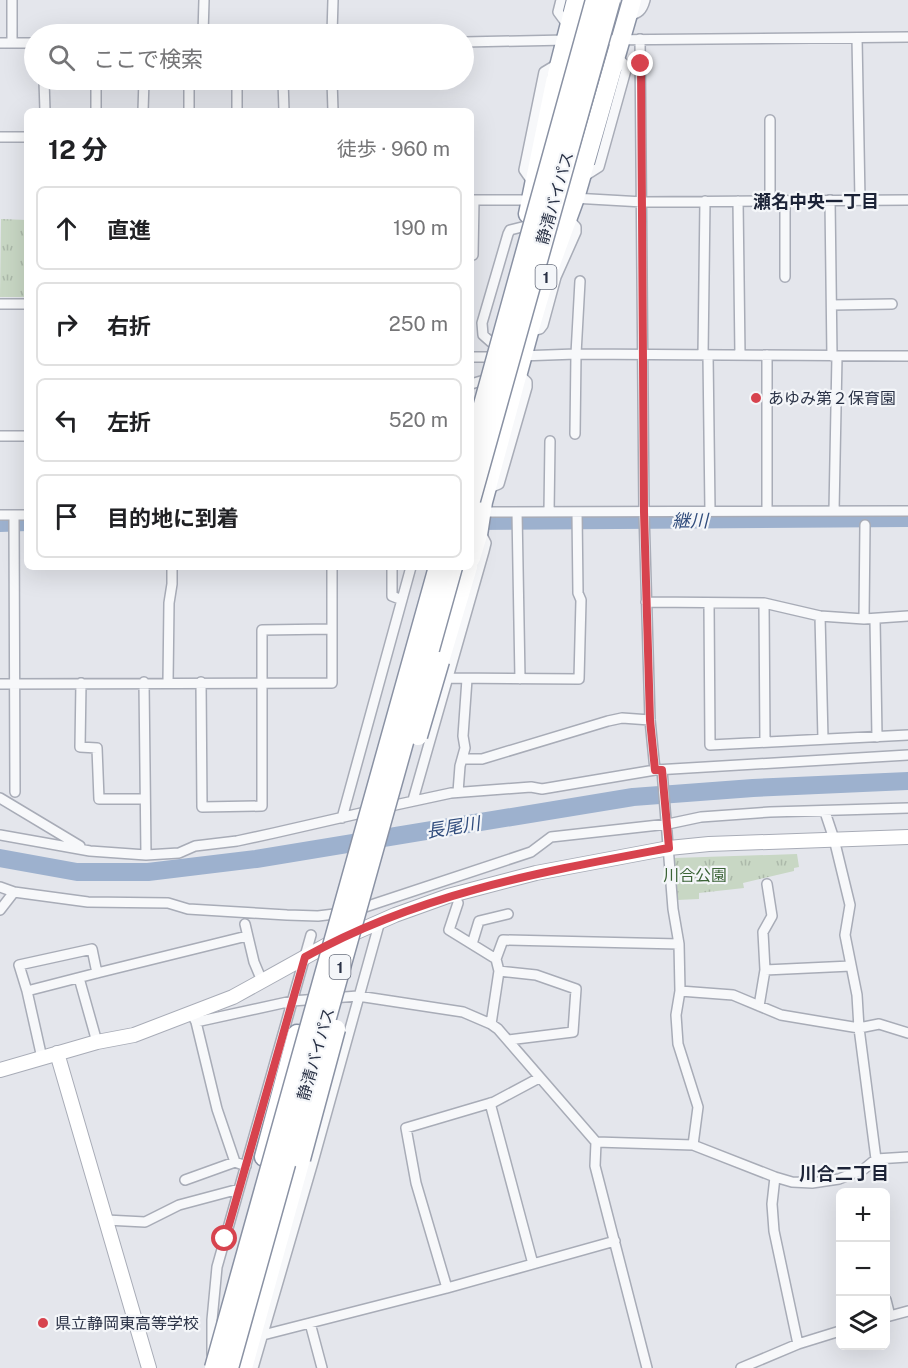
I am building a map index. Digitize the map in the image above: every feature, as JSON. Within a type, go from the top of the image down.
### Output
[{"type":"highway","name":"1","points":[[529,227],[529,193],[576,0]]},
{"type":"highway","name":"1","points":[[476,382],[484,352],[529,227],[583,0]]},
{"type":"highway","name":"静清バイパス","points":[[474,437],[529,227],[595,0]]},
{"type":"highway","name":"静清バイパス","points":[[474,508],[525,326],[611,0]]},
{"type":"highway","name":"1","points":[[474,548],[478,535],[474,508],[486,489],[520,365],[525,326],[541,291],[568,218],[571,198],[581,176],[619,48],[628,5]]},
{"type":"highway","points":[[525,326],[600,79],[628,5]]},
{"type":"highway","name":"1","points":[[216,1366],[243,1230],[428,570]]},
{"type":"highway","name":"静清バイパス","points":[[216,1366],[437,570]]},
{"type":"highway","name":"静清バイパス","points":[[216,1366],[452,570]]},
{"type":"highway","name":"1","points":[[243,1368],[274,1280],[301,1159],[399,803],[467,570]]},
{"type":"street","points":[[12,0],[12,43]]},
{"type":"street","points":[[203,24],[204,0]]},
{"type":"street","points":[[332,24],[333,0]]},
{"type":"street","points":[[561,0],[558,12],[567,34]]},
{"type":"street","points":[[628,5],[639,14],[645,0]]},
{"type":"street","points":[[474,41],[567,34],[619,48],[640,39],[908,38]]},
{"type":"street","points":[[857,38],[860,200]]},
{"type":"street","points":[[640,39],[644,512],[650,720],[668,823],[673,909],[679,944],[680,992],[676,1015],[678,1044],[698,1107],[693,1145]]},
{"type":"street","points":[[0,43],[24,43]]},
{"type":"street","points":[[44,90],[45,108]]},
{"type":"street","points":[[96,90],[96,108]]},
{"type":"street","points":[[143,108],[144,90]]},
{"type":"street","points":[[189,90],[189,108]]},
{"type":"street","points":[[237,90],[237,108]]},
{"type":"street","points":[[283,90],[284,108]]},
{"type":"street","points":[[332,90],[333,108]]},
{"type":"street","points":[[770,120],[770,201]]},
{"type":"street","points":[[0,137],[24,137]]},
{"type":"street","points":[[474,200],[529,193]]},
{"type":"street","points":[[571,198],[643,202],[908,200]]},
{"type":"street","points":[[784,200],[785,278]]},
{"type":"street","points":[[830,200],[835,356],[834,511]]},
{"type":"street","points":[[705,201],[710,512]]},
{"type":"street","points":[[738,201],[740,355]]},
{"type":"street","points":[[575,434],[580,281]]},
{"type":"street","points":[[0,304],[24,304]]},
{"type":"street","points":[[832,305],[892,304]]},
{"type":"street","points":[[484,352],[520,365],[576,354],[908,356]]},
{"type":"street","points":[[767,355],[767,511]]},
{"type":"street","points":[[0,436],[24,436]]},
{"type":"street","points":[[549,512],[550,441]]},
{"type":"street","points":[[474,508],[517,512],[908,511]]},
{"type":"street","points":[[517,512],[520,679]]},
{"type":"street","points":[[447,678],[579,679],[580,600],[577,512]]},
{"type":"street","points":[[0,515],[24,515]]},
{"type":"street","points":[[14,515],[15,792]]},
{"type":"street","points":[[864,619],[865,525]]},
{"type":"street","points":[[413,800],[486,543],[483,537],[478,535]]},
{"type":"street","points":[[168,682],[169,603],[172,570]]},
{"type":"street","points":[[0,684],[332,683],[332,570]]},
{"type":"street","points":[[392,570],[392,596],[402,600]]},
{"type":"street","points":[[342,818],[410,570]]},
{"type":"street","points":[[646,602],[764,603],[820,616],[864,619],[908,616]]},
{"type":"street","points":[[764,603],[765,742]]},
{"type":"street","points":[[709,604],[710,745],[908,735]]},
{"type":"street","points":[[820,616],[823,739]]},
{"type":"street","points":[[875,619],[877,737]]},
{"type":"street","points":[[201,682],[202,807],[262,806],[262,630],[332,629]]},
{"type":"street","points":[[458,792],[465,748],[463,735],[467,678]]},
{"type":"street","points":[[144,682],[146,855]]},
{"type":"street","points":[[81,683],[80,747],[97,748],[99,799],[145,799]]},
{"type":"street","points":[[462,759],[482,759],[622,718],[650,720]]},
{"type":"street","points":[[0,835],[90,851],[146,855],[179,853],[195,846],[237,841],[413,800],[458,792],[531,787],[542,789],[660,771],[908,755]]},
{"type":"street","points":[[0,798],[59,836],[90,851]]},
{"type":"street","points":[[0,887],[14,892],[88,902],[168,903],[188,909],[318,916],[349,913],[384,902],[531,852],[551,837],[723,815],[908,808]]},
{"type":"street","points":[[825,812],[850,905],[845,935],[857,996],[876,1159]]},
{"type":"street","points":[[194,1018],[327,945],[380,921],[448,896],[536,873],[669,848],[709,843],[908,837]]},
{"type":"street","points":[[759,1006],[765,970],[764,932],[772,916],[768,884]]},
{"type":"street","points":[[0,910],[14,892]]},
{"type":"street","points":[[458,903],[449,930],[496,959]]},
{"type":"street","points":[[472,944],[479,921],[508,914]]},
{"type":"street","points":[[253,1368],[263,1335],[274,1280],[314,1162],[380,921]]},
{"type":"street","points":[[245,924],[254,962],[262,981]]},
{"type":"street","points":[[216,1366],[212,1320],[217,1267],[311,935]]},
{"type":"street","points":[[27,991],[247,936]]},
{"type":"street","points":[[491,1024],[499,970],[496,959],[503,940],[679,944]]},
{"type":"street","points":[[42,1058],[20,965],[92,949],[97,973]]},
{"type":"street","points":[[765,970],[851,966]]},
{"type":"street","points":[[499,970],[536,975],[576,989],[573,1032],[508,1040]]},
{"type":"street","points":[[79,978],[97,1041]]},
{"type":"street","points":[[680,992],[733,995],[781,1015],[859,1028],[879,1024],[908,1033]]},
{"type":"street","points":[[0,1070],[97,1041],[134,1035],[194,1018],[292,1001],[358,996],[463,1012],[491,1024],[508,1040],[596,1142],[595,1166],[647,1368]]},
{"type":"street","points":[[194,1018],[217,1109],[235,1162]]},
{"type":"street","points":[[57,1053],[149,1368]]},
{"type":"street","points":[[447,1288],[416,1183],[406,1128],[490,1103],[539,1078]]},
{"type":"street","points":[[490,1103],[533,1264]]},
{"type":"street","points":[[596,1142],[693,1145],[775,1177],[792,1182],[812,1183],[839,1179],[864,1169],[876,1159],[908,1157]]},
{"type":"street","points":[[185,1180],[235,1162],[246,1166]]},
{"type":"street","points":[[775,1177],[772,1204],[774,1231],[798,1344]]},
{"type":"street","points":[[106,1221],[145,1222],[179,1204],[239,1188]]},
{"type":"street","points":[[263,1335],[447,1288],[615,1241]]},
{"type":"street","points":[[890,1316],[908,1311]]},
{"type":"street","points":[[310,1323],[322,1368]]},
{"type":"street","points":[[741,1368],[798,1344],[836,1332]]},
{"type":"green space","points":[[1,219],[24,220],[24,297],[0,297]]},
{"type":"green space","name":"川合公園","points":[[797,854],[799,867],[794,868],[794,871],[743,883],[744,888],[699,893],[699,899],[677,900],[674,858]]},
{"type":"waterway","name":"継川","points":[[474,521],[908,518]]},
{"type":"waterway","name":"継川","points":[[0,523],[24,522]]},
{"type":"waterway","name":"長尾川","points":[[0,858],[77,872],[148,872],[256,859],[633,797],[753,788],[908,781]]},
{"type":"place","name":"あゆみ第２保育園","points":[[756,398]]},
{"type":"place","name":"県立静岡東高等学校","points":[[43,1323]]},
{"type":"district","name":"瀬名中央一丁目","points":[[816,201]]},
{"type":"district","name":"川合二丁目","points":[[844,1173]]},
{"type":"route","points":[[225,1239],[305,957],[395,915],[448,896],[536,873],[669,848],[662,770],[655,770],[650,720],[644,512],[641,64]]}]
